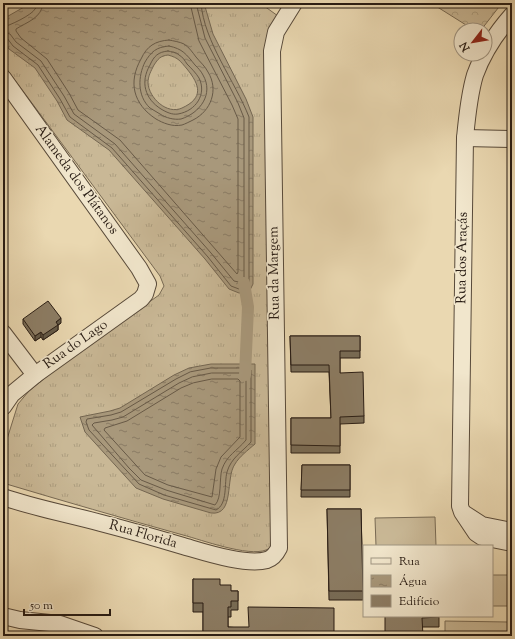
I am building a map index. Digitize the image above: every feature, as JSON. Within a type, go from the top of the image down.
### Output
[{"type":"street","name":"Rua da Margem","points":[[279,548],[272,51],[276,32],[287,6]]},
{"type":"street","name":"Rua dos Araçás","points":[[511,537],[482,525],[462,512],[460,506],[464,138],[470,95],[476,74],[488,48],[512,15]]},
{"type":"street","name":"Alameda dos Plátanos","points":[[3,78],[139,268],[148,284]]},
{"type":"street","points":[[464,138],[512,139]]},
{"type":"street","name":"Rua do Lago","points":[[3,407],[12,394],[34,374],[141,299],[146,294],[148,284]]},
{"type":"street","points":[[3,333],[34,374]]},
{"type":"street","name":"Rua Florida","points":[[3,497],[25,504],[99,522],[222,557],[245,560],[266,560],[272,558],[279,548]]},
{"type":"street","points":[[3,616],[56,632],[95,636]]},
{"type":"green space","points":[[3,3],[260,3],[278,16],[273,538],[271,545],[266,550],[258,552],[225,547],[3,483],[3,452],[18,404],[29,391],[57,368],[159,295],[164,286],[160,276],[3,64]]},
{"type":"green space","points":[[431,3],[502,3],[487,22],[461,22]]},
{"type":"green space","points":[[435,517],[436,545],[376,545],[375,518]]},
{"type":"green space","points":[[493,575],[508,575],[508,606],[493,606]]},
{"type":"green space","points":[[445,621],[508,622],[508,636],[445,636]]},
{"type":"water","points":[[31,3],[204,3],[213,34],[246,99],[253,117],[253,284],[249,292],[239,293],[229,289],[205,259],[109,150],[67,120],[57,101],[35,68],[9,49],[3,39],[3,19]],"holes":[[[168,55],[175,57],[187,69],[195,80],[198,91],[194,100],[176,110],[160,104],[149,89],[148,83],[151,71],[158,59]]]},
{"type":"water","points":[[211,364],[255,364],[255,444],[241,456],[232,470],[227,503],[219,512],[211,513],[163,499],[136,488],[85,432],[80,417],[120,408],[174,375],[189,368]]},
{"type":"building","points":[[48,301],[61,318],[56,322],[58,325],[43,335],[41,332],[35,336],[23,319]]},
{"type":"building","points":[[290,336],[360,336],[360,351],[340,351],[340,373],[363,372],[364,416],[340,417],[340,446],[291,445],[291,418],[331,418],[329,365],[291,365]]},
{"type":"building","points":[[302,465],[350,465],[350,490],[301,490]]},
{"type":"building","points":[[327,509],[361,509],[363,591],[329,591]]},
{"type":"building","points":[[193,579],[220,579],[220,585],[231,585],[231,591],[238,591],[238,601],[231,601],[231,607],[228,607],[228,627],[249,627],[248,607],[334,608],[334,636],[203,636],[203,603],[193,603]]},
{"type":"building","points":[[385,617],[439,617],[422,618],[423,636],[385,636]]},
{"type":"waterway","points":[[244,283],[248,307],[245,375]]}]
